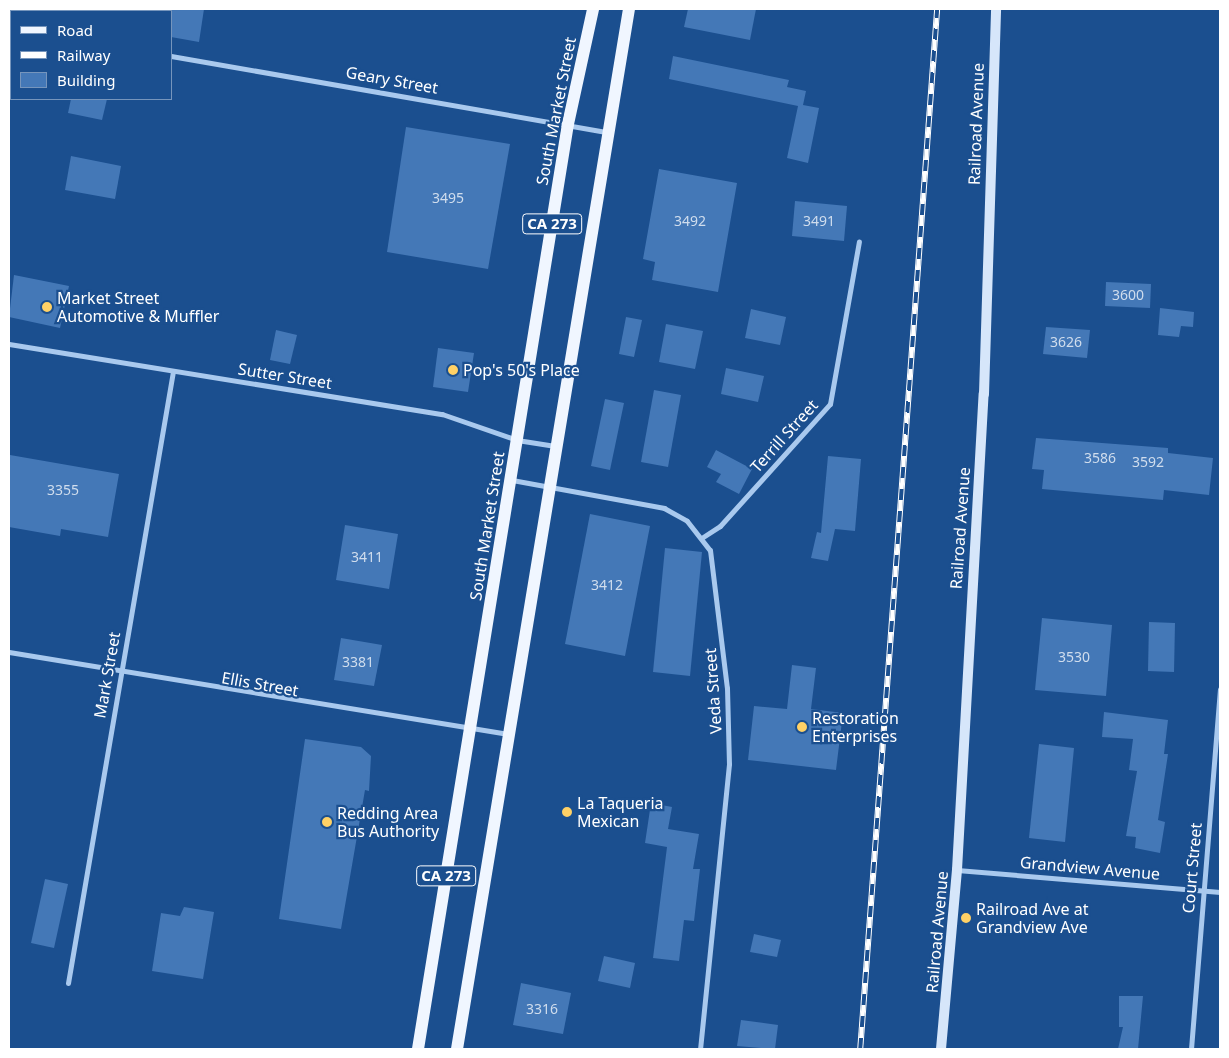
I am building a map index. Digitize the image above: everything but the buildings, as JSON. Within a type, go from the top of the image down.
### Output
[{"type":"main road","name":"South Market Street","points":[[418,1049],[512,480],[568,124],[593,9]]},
{"type":"main road","name":"CA 273","points":[[457,1049],[554,446],[629,9]]},
{"type":"main road","name":"Railroad Avenue","points":[[941,1049],[957,870],[984,394],[996,9]]},
{"type":"street","name":"Geary Street","points":[[172,56],[608,132]]},
{"type":"street","name":"Terrill Street","points":[[703,537],[720,526],[830,404],[859,242]]},
{"type":"street","name":"Sutter Street","points":[[9,344],[442,414],[517,440],[554,446]]},
{"type":"street","name":"Mark Street","points":[[68,983],[120,671],[173,371]]},
{"type":"street","name":"Veda Street","points":[[512,480],[655,505],[681,516],[703,537],[714,571],[727,688],[729,764],[700,1049]]},
{"type":"street","name":"Ellis Street","points":[[9,652],[508,734]]},
{"type":"street","name":"Court Street","points":[[1191,1049],[1220,689]]},
{"type":"street","name":"Grandview Avenue","points":[[957,870],[1220,892]]},
{"type":"railway","points":[[860,1049],[937,9]]},
{"type":"place","name":"Market Street Automotive & Muffler","points":[[47,307]]},
{"type":"place","name":"Pop's 50's Place","points":[[453,370]]},
{"type":"place","name":"Restoration Enterprises","points":[[802,727]]},
{"type":"place","name":"La Taqueria Mexican","points":[[567,812]]},
{"type":"place","name":"Redding Area Bus Authority","points":[[327,822]]},
{"type":"place","name":"Railroad Ave at Grandview Ave","points":[[966,918]]}]
